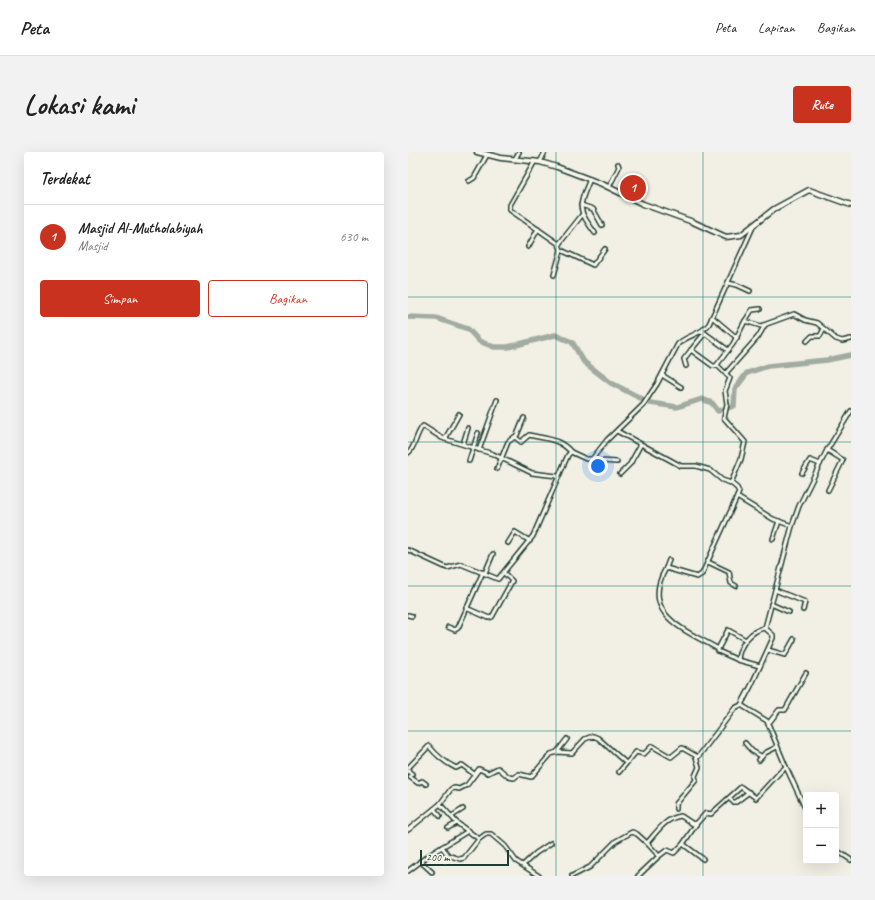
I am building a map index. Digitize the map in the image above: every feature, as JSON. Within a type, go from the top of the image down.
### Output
[{"type":"street","points":[[477,152],[540,162],[590,179],[643,204],[693,222],[726,238],[738,237],[753,227],[774,209],[809,190],[851,205]]},
{"type":"street","points":[[515,159],[519,152]]},
{"type":"street","points":[[540,162],[545,152]]},
{"type":"street","points":[[469,181],[474,178],[487,154]]},
{"type":"street","points":[[535,161],[510,208],[518,216],[559,244],[561,250],[554,275]]},
{"type":"street","points":[[609,187],[619,168],[618,164]]},
{"type":"street","points":[[590,179],[581,204],[582,215],[594,233]]},
{"type":"street","points":[[581,204],[593,209],[602,226]]},
{"type":"street","points":[[559,244],[582,215]]},
{"type":"street","points":[[686,366],[684,359],[704,332],[712,317],[753,227]]},
{"type":"street","points":[[528,247],[538,229]]},
{"type":"street","points":[[561,250],[593,265],[605,249]]},
{"type":"street","points":[[728,283],[739,285],[750,291]]},
{"type":"street","points":[[717,365],[737,338],[752,310],[760,309]]},
{"type":"street","points":[[745,321],[759,326],[766,325],[794,314],[807,321],[815,322],[838,340],[851,339]]},
{"type":"street","points":[[712,317],[737,338]]},
{"type":"street","points":[[726,373],[762,332],[766,325]]},
{"type":"street","points":[[807,341],[812,336],[820,336],[824,329]]},
{"type":"street","points":[[704,332],[728,350]]},
{"type":"street","points":[[592,459],[649,398],[678,344],[685,339],[704,332]]},
{"type":"street","points":[[691,350],[713,366],[717,365],[730,378],[725,393],[726,409],[724,418],[746,442],[731,483]]},
{"type":"street","points":[[662,375],[681,387]]},
{"type":"street","points":[[479,450],[497,400]]},
{"type":"street","points":[[765,628],[792,526],[802,501],[827,450],[851,411]]},
{"type":"street","points":[[445,439],[459,414]]},
{"type":"street","points":[[497,469],[500,457],[508,442],[515,437],[524,418]]},
{"type":"street","points":[[408,453],[412,450],[416,435],[423,426],[432,433],[445,439],[500,457],[532,473],[557,476]]},
{"type":"street","points":[[463,444],[468,428]]},
{"type":"street","points":[[617,431],[681,466],[707,468],[722,480],[731,483],[739,490],[700,577],[666,568]]},
{"type":"street","points":[[470,461],[478,433]]},
{"type":"street","points":[[515,437],[521,442],[529,435],[539,438],[547,437],[558,442],[571,452],[588,460],[592,459],[617,462]]},
{"type":"street","points":[[620,474],[630,464],[640,444]]},
{"type":"street","points":[[827,450],[843,460],[828,490]]},
{"type":"street","points":[[408,550],[447,568],[452,568],[461,564],[497,579],[504,573],[515,556],[530,540],[557,476],[566,457],[571,452]]},
{"type":"street","points":[[802,473],[810,460],[820,464]]},
{"type":"street","points":[[737,497],[779,521],[792,526]]},
{"type":"street","points":[[773,539],[779,521]]},
{"type":"street","points":[[508,543],[515,532],[530,540]]},
{"type":"street","points":[[448,627],[453,630],[457,629],[464,619],[466,608],[494,554]]},
{"type":"street","points":[[670,560],[658,587],[658,599],[660,608],[672,623],[718,649],[721,654],[760,666]]},
{"type":"street","points":[[708,562],[729,572],[731,583],[736,586]]},
{"type":"street","points":[[466,608],[490,618],[492,617],[512,581],[504,573]]},
{"type":"street","points":[[775,590],[805,602],[803,610]]},
{"type":"street","points":[[771,604],[789,612]]},
{"type":"street","points":[[408,615],[412,616]]},
{"type":"street","points":[[738,660],[740,651],[746,640],[754,632],[765,628]]},
{"type":"street","points":[[696,757],[700,755],[735,708],[741,705],[773,637],[765,628]]},
{"type":"street","points":[[718,649],[728,630],[746,640]]},
{"type":"street","points":[[768,650],[785,655],[794,638]]},
{"type":"street","points":[[768,724],[779,710],[785,710],[806,673]]},
{"type":"street","points":[[741,705],[765,719],[803,804]]},
{"type":"street","points":[[556,752],[572,753],[586,740],[593,736],[598,738],[626,763]]},
{"type":"street","points":[[408,830],[440,804],[451,789],[459,789],[464,787],[479,769],[488,774],[498,768],[509,777],[514,778],[519,774],[531,777],[551,754],[556,752],[567,739]]},
{"type":"street","points":[[744,743],[760,758],[777,747]]},
{"type":"street","points":[[426,784],[422,781],[418,783],[409,779],[412,774],[408,770],[429,746],[439,757],[453,767],[456,768],[462,765],[474,774]]},
{"type":"street","points":[[619,772],[637,752],[644,754],[652,746],[671,757],[682,748],[696,757],[699,767],[695,776],[696,780],[676,804],[676,809]]},
{"type":"street","points":[[638,876],[667,850],[674,853],[683,844],[697,823],[706,813],[711,814],[741,787],[756,798],[786,767]]},
{"type":"street","points":[[729,798],[733,802],[736,802],[749,792]]},
{"type":"street","points":[[440,804],[468,832],[479,839]]},
{"type":"street","points":[[434,809],[440,816]]},
{"type":"street","points":[[452,816],[463,809]]},
{"type":"street","points":[[647,843],[666,822],[675,817],[681,816],[693,824],[697,823]]},
{"type":"street","points":[[448,828],[457,822]]},
{"type":"street","points":[[408,871],[420,861],[468,832]]},
{"type":"street","points":[[572,876],[590,867],[616,841],[632,832],[637,834],[659,856]]},
{"type":"street","points":[[442,847],[448,855],[460,859],[464,858],[479,839],[486,834],[491,834],[505,846],[516,861],[539,876]]},
{"type":"street","points":[[523,865],[536,853],[551,843]]},
{"type":"street","points":[[683,844],[703,859]]},
{"type":"street","points":[[839,852],[851,860]]},
{"type":"street","points":[[420,861],[432,872]]},
{"type":"waterway","points":[[408,317],[436,318],[468,329],[479,341],[494,347],[508,347],[555,335],[572,342],[584,362],[611,383],[650,403],[677,407],[702,399],[712,403],[718,411],[734,406],[735,389],[747,373],[768,366],[827,360],[851,355]]},
{"type":"place","name":"Masjid Al-Mutholabiyah","points":[[633,188]]}]
